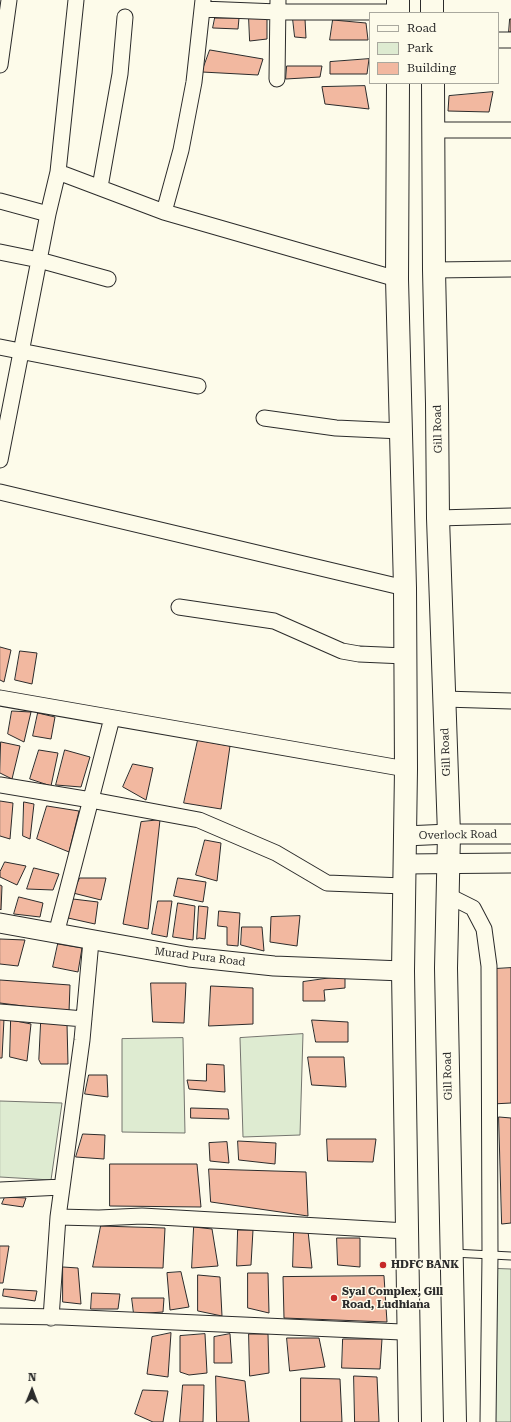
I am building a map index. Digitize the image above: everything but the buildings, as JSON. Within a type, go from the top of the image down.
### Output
[{"type":"main road","points":[[432,0],[432,12]]},
{"type":"main road","points":[[398,84],[397,280],[405,588],[406,769],[403,971],[410,1422]]},
{"type":"main road","name":"Gill Road","points":[[433,84],[438,518],[448,834],[446,968],[455,1422]]},
{"type":"street","points":[[0,65],[9,0]]},
{"type":"street","points":[[0,460],[48,214],[58,172],[76,0]]},
{"type":"street","points":[[164,212],[181,150],[194,82],[203,5],[398,8]]},
{"type":"street","points":[[277,79],[278,6]]},
{"type":"street","points":[[100,187],[120,74],[125,17]]},
{"type":"street","points":[[499,40],[511,40]]},
{"type":"street","points":[[433,130],[511,130]]},
{"type":"street","points":[[58,172],[164,212],[397,280]]},
{"type":"street","points":[[0,201],[48,214]]},
{"type":"street","points":[[0,252],[39,260],[108,279]]},
{"type":"street","points":[[434,270],[511,269]]},
{"type":"street","points":[[0,347],[198,386]]},
{"type":"street","points":[[264,418],[336,428],[401,431]]},
{"type":"street","points":[[0,492],[405,588]]},
{"type":"street","points":[[438,518],[511,516]]},
{"type":"street","points":[[179,607],[274,621],[342,651],[359,654],[405,656]]},
{"type":"street","points":[[0,698],[406,769]]},
{"type":"street","points":[[444,699],[511,701]]},
{"type":"street","points":[[56,934],[112,718]]},
{"type":"street","points":[[0,785],[199,820],[276,853],[327,883],[404,886]]},
{"type":"street","name":"Overlock Road","points":[[405,836],[511,834]]},
{"type":"street","points":[[404,864],[511,862]]},
{"type":"street","points":[[447,895],[473,908],[484,928],[489,966],[490,1255],[488,1422]]},
{"type":"street","name":"Murad Pura Road","points":[[0,923],[197,958],[274,966],[403,971]]},
{"type":"street","points":[[50,1318],[58,1216],[84,1020],[91,940]]},
{"type":"street","points":[[0,1012],[84,1020]]},
{"type":"street","points":[[0,1190],[62,1187]]},
{"type":"street","points":[[58,1216],[98,1218],[142,1216],[408,1231]]},
{"type":"street","points":[[0,1316],[402,1332],[409,1331]]},
{"type":"lane","points":[[451,1253],[511,1256]]},
{"type":"green space","points":[[303,1034],[300,1135],[243,1137],[240,1038]]},
{"type":"green space","points":[[183,1038],[185,1133],[122,1132],[122,1039]]},
{"type":"green space","points":[[0,1101],[62,1103],[51,1180],[0,1177]]},
{"type":"green space","points":[[484,1268],[511,1269],[511,1422],[481,1422]]},
{"type":"place","name":"HDFC BANK","points":[[383,1265]]},
{"type":"place","name":"Syal Complex, Gill Road, Ludhiana","points":[[334,1298]]}]
